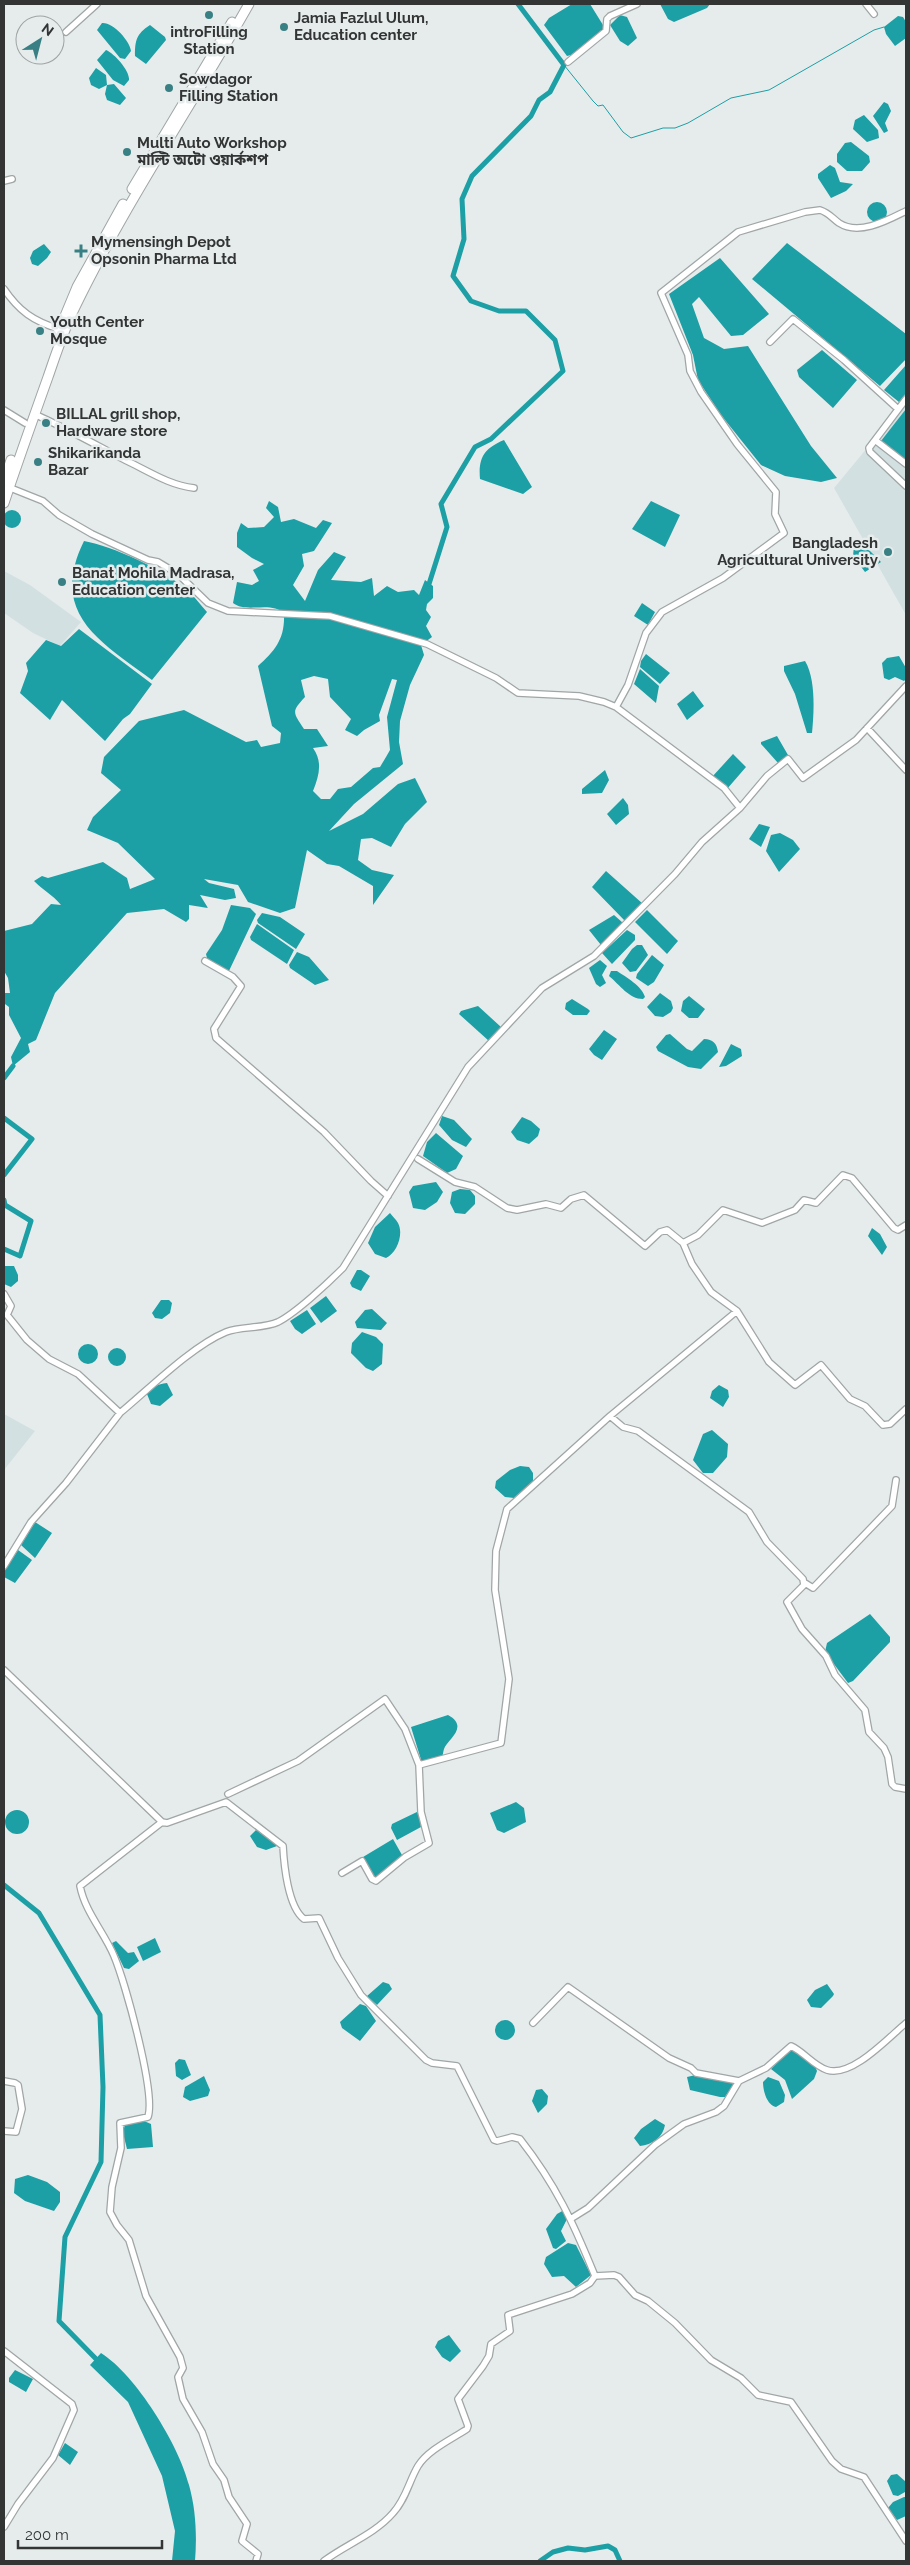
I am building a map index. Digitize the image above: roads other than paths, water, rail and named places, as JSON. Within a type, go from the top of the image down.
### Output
[{"type":"highway","points":[[4,503],[6,484],[25,422],[59,329],[97,247],[243,4]]},
{"type":"highway","points":[[6,484],[67,325],[100,256],[249,4]]},
{"type":"street","points":[[66,32],[97,4]]},
{"type":"street","points":[[568,62],[606,31],[607,19],[610,16],[637,4]]},
{"type":"street","points":[[866,4],[874,14]]},
{"type":"street","points":[[4,181],[12,179]]},
{"type":"street","points":[[616,707],[628,685],[646,633],[662,612],[723,578],[784,533],[775,514],[776,492],[737,444],[701,392],[690,371],[688,355],[661,293],[738,232],[760,224],[820,210],[828,212],[839,222],[847,226],[868,227],[906,211]]},
{"type":"street","points":[[4,289],[16,307],[42,324],[59,329]]},
{"type":"street","points":[[770,342],[793,319],[844,360],[898,408]]},
{"type":"street","points":[[906,399],[869,448],[870,452],[906,486]]},
{"type":"street","points":[[4,410],[25,422]]},
{"type":"street","points":[[34,414],[163,480],[180,486],[194,488]]},
{"type":"street","points":[[875,440],[906,464]]},
{"type":"street","points":[[6,484],[43,501],[59,515],[92,534],[158,562],[178,574],[208,603],[228,611],[330,616],[409,637],[427,644],[496,678],[518,693],[579,696],[616,707],[724,788],[740,808]]},
{"type":"street","points":[[4,1566],[32,1522],[66,1484],[120,1413],[186,1358],[227,1332],[279,1322],[323,1288],[343,1268],[468,1067],[542,988],[594,956],[702,842],[740,808],[778,765],[788,759],[803,778],[856,740],[906,686]]},
{"type":"street","points":[[867,728],[906,770]]},
{"type":"street","points":[[204,961],[233,977],[241,986],[214,1028],[216,1038],[324,1132],[371,1182],[388,1196]]},
{"type":"street","points":[[418,1159],[455,1182],[475,1187],[507,1208],[517,1210],[546,1204],[561,1208],[571,1199],[584,1195],[645,1246],[664,1230],[683,1243],[692,1264],[711,1292],[737,1312],[770,1362],[795,1385],[821,1365],[850,1399],[865,1406],[883,1425],[890,1424],[906,1409]]},
{"type":"street","points":[[683,1243],[698,1235],[723,1210],[762,1223],[794,1210],[804,1200],[816,1203],[843,1175],[852,1178],[894,1228],[898,1230],[906,1226]]},
{"type":"street","points":[[4,1294],[11,1306],[7,1314],[27,1340],[49,1359],[78,1374],[120,1413]]},
{"type":"street","points":[[419,1765],[502,1743],[509,1679],[495,1590],[496,1551],[507,1509],[610,1416],[737,1312]]},
{"type":"street","points":[[610,1416],[623,1427],[638,1431],[749,1512],[768,1542],[805,1583],[813,1588],[881,1520],[892,1506],[896,1480]]},
{"type":"street","points":[[805,1583],[787,1602],[802,1629],[826,1656],[835,1675],[865,1710],[869,1732],[884,1748],[888,1758],[892,1784],[895,1787],[906,1789]]},
{"type":"street","points":[[4,1670],[162,1822],[167,1823],[226,1802],[283,1846],[285,1877],[298,1913],[304,1919],[319,1918],[338,1958],[361,1995],[426,2060],[432,2063],[457,2066],[494,2140],[512,2137],[520,2139],[553,2185],[572,2218],[595,2276]]},
{"type":"street","points":[[228,1794],[298,1761],[385,1699],[405,1729],[419,1765],[421,1812],[429,1843],[405,1857],[376,1881],[372,1880],[362,1861],[342,1873]]},
{"type":"street","points":[[162,1822],[80,1886],[84,1900],[114,1955],[140,2048],[149,2097],[148,2117],[120,2123],[121,2148],[112,2187],[110,2212],[117,2225],[129,2240],[146,2296],[180,2357],[183,2368],[178,2378],[183,2399],[202,2432],[213,2464],[224,2480],[228,2497],[247,2524],[242,2541],[258,2554],[256,2561]]},
{"type":"street","points":[[533,2023],[568,1987],[669,2058],[691,2068],[696,2073],[739,2081]]},
{"type":"street","points":[[572,2218],[588,2208],[633,2165],[676,2130],[702,2116],[716,2112],[724,2106],[739,2081],[766,2068],[791,2046],[828,2070],[851,2066],[868,2057],[906,2023]]},
{"type":"street","points":[[4,2081],[15,2082],[18,2085],[22,2109],[19,2127],[16,2132],[4,2131]]},
{"type":"street","points":[[324,2561],[384,2522],[394,2513],[407,2493],[419,2464],[428,2455],[467,2429],[467,2423],[458,2399],[489,2356],[491,2344],[510,2331],[508,2315],[572,2294],[590,2283],[595,2276],[614,2274],[635,2295],[648,2301],[675,2323],[711,2360],[741,2378],[758,2395],[791,2402],[832,2461],[841,2469],[864,2477],[906,2541]]},
{"type":"street","points":[[4,2351],[72,2404],[74,2410],[53,2458],[4,2527]]},
{"type":"water","points":[[572,4],[590,4],[603,25],[603,29],[571,55],[567,56],[544,25],[549,18]]},
{"type":"water","points":[[660,4],[710,4],[707,8],[674,22],[668,19]]},
{"type":"water","points":[[620,15],[627,17],[637,38],[628,46],[620,41],[610,25]]},
{"type":"water","points":[[898,16],[903,17],[906,22],[906,38],[895,46],[886,34],[884,27]]},
{"type":"water","points":[[102,23],[116,29],[128,42],[131,51],[125,59],[120,58],[97,30]]},
{"type":"water","points":[[150,25],[165,37],[166,40],[146,64],[135,56],[135,46],[139,35]]},
{"type":"water","points":[[106,50],[125,68],[129,76],[129,80],[124,86],[113,80],[97,60]]},
{"type":"water","points":[[96,68],[106,75],[107,85],[99,89],[91,85],[89,78]]},
{"type":"water","points":[[114,84],[126,98],[120,105],[107,100],[105,94],[107,85]]},
{"type":"water","points":[[884,102],[888,104],[891,111],[885,123],[888,131],[884,133],[873,116]]},
{"type":"water","points":[[864,115],[878,130],[879,138],[867,142],[853,129],[855,120]]},
{"type":"water","points":[[851,142],[869,156],[870,162],[862,171],[847,171],[837,162],[837,154],[845,143]]},
{"type":"water","points":[[830,165],[835,168],[840,182],[853,184],[846,191],[831,198],[818,178],[818,174]]},
{"type":"water","points":[[877,202],[884,205],[887,212],[884,219],[877,222],[870,219],[867,212],[870,205]]},
{"type":"water","points":[[787,243],[906,334],[906,359],[880,386],[752,279]]},
{"type":"water","points":[[44,244],[51,252],[38,266],[32,264],[30,258],[33,251]]},
{"type":"water","points":[[720,258],[769,314],[743,335],[731,336],[699,297],[692,304],[704,338],[724,349],[748,346],[811,446],[837,478],[821,482],[785,476],[761,465],[721,415],[698,380],[693,355],[669,294]]},
{"type":"water","points":[[822,350],[857,380],[833,408],[799,377],[797,370]]},
{"type":"water","points":[[906,365],[906,393],[899,402],[884,390]]},
{"type":"water","points":[[906,409],[906,462],[881,441]]},
{"type":"water","points":[[504,440],[532,487],[523,494],[480,479],[480,465],[484,454],[492,446]]},
{"type":"water","points":[[269,501],[278,507],[281,522],[294,519],[316,528],[323,520],[332,523],[314,551],[302,554],[304,566],[293,585],[305,601],[318,570],[334,552],[346,557],[331,580],[361,582],[372,578],[374,596],[387,586],[398,592],[414,590],[419,595],[425,580],[433,586],[433,598],[427,604],[426,610],[431,617],[426,626],[432,637],[421,645],[424,655],[410,685],[400,721],[399,742],[403,764],[354,804],[329,831],[363,814],[398,784],[415,778],[427,802],[405,824],[391,847],[372,838],[361,839],[358,860],[372,870],[394,875],[373,905],[373,886],[339,866],[327,864],[307,850],[295,908],[280,913],[248,902],[238,885],[204,879],[209,883],[234,889],[236,898],[225,900],[200,895],[208,908],[189,905],[189,919],[186,922],[164,909],[127,913],[55,993],[36,1040],[28,1044],[30,1052],[13,1066],[11,1057],[21,1038],[9,1015],[9,1007],[5,1004],[4,993],[10,993],[8,978],[4,971],[4,931],[32,924],[51,904],[61,905],[34,881],[42,876],[48,878],[103,862],[127,878],[130,889],[155,879],[118,843],[87,830],[93,817],[121,790],[101,773],[104,757],[139,721],[184,710],[246,742],[257,740],[261,747],[280,743],[281,733],[272,726],[258,666],[278,644],[283,631],[284,614],[273,608],[245,607],[233,603],[237,582],[252,585],[259,581],[253,570],[264,564],[237,547],[237,533],[241,523],[248,528],[264,527],[274,517],[266,508]],"holes":[[[314,676],[328,679],[330,697],[351,719],[345,730],[357,736],[380,721],[379,715],[392,679],[397,680],[387,717],[390,750],[380,767],[373,768],[351,787],[338,789],[330,799],[321,799],[313,791],[319,769],[318,759],[313,748],[328,746],[317,729],[304,729],[295,712],[297,706],[305,697],[301,680]]]},
{"type":"water","points":[[651,501],[680,515],[665,547],[632,529]]},
{"type":"water","points":[[12,510],[18,513],[21,519],[18,525],[12,528],[6,525],[3,519],[6,513]]},
{"type":"water","points":[[84,541],[123,553],[165,574],[186,589],[207,612],[152,680],[99,639],[85,624],[76,607],[72,588],[74,566]]},
{"type":"water","points":[[860,541],[881,562],[865,572],[853,556],[854,546]]},
{"type":"water","points":[[642,603],[655,612],[648,625],[634,616]]},
{"type":"water","points":[[79,629],[152,684],[130,714],[123,719],[105,741],[62,700],[50,720],[20,693],[28,671],[26,663],[46,640],[61,646]]},
{"type":"water","points":[[646,654],[670,673],[660,684],[640,667],[641,661]]},
{"type":"water","points":[[899,656],[906,668],[906,679],[904,681],[895,677],[889,680],[884,678],[882,663],[887,658]]},
{"type":"water","points":[[805,661],[809,668],[813,686],[812,733],[807,733],[795,694],[784,671],[784,666]]},
{"type":"water","points":[[640,669],[659,686],[656,703],[634,684]]},
{"type":"water","points":[[693,691],[704,706],[687,720],[677,704]]},
{"type":"water","points":[[777,736],[788,755],[778,763],[761,744],[761,742]]},
{"type":"water","points":[[733,754],[746,767],[727,789],[712,777]]},
{"type":"water","points":[[605,770],[609,780],[602,793],[582,794],[582,789]]},
{"type":"water","points":[[623,798],[628,805],[629,814],[616,825],[607,814]]},
{"type":"water","points":[[759,824],[770,827],[761,847],[749,839]]},
{"type":"water","points":[[780,833],[793,840],[800,849],[779,872],[766,851],[771,835]]},
{"type":"water","points":[[606,871],[643,904],[625,921],[592,887]]},
{"type":"water","points":[[231,905],[250,908],[256,914],[228,973],[207,958],[206,954],[222,930]]},
{"type":"water","points":[[647,910],[678,941],[667,954],[635,922]]},
{"type":"water","points":[[262,913],[280,917],[305,934],[296,949],[258,923],[257,920]]},
{"type":"water","points":[[614,915],[623,923],[601,945],[589,930]]},
{"type":"water","points":[[257,924],[294,950],[287,964],[251,940],[250,937]]},
{"type":"water","points":[[627,930],[635,935],[635,940],[612,964],[602,953]]},
{"type":"water","points":[[637,945],[642,945],[648,955],[636,971],[630,972],[622,963]]},
{"type":"water","points":[[297,952],[309,957],[329,980],[315,985],[290,968],[289,965]]},
{"type":"water","points":[[652,955],[664,965],[654,982],[648,986],[636,978]]},
{"type":"water","points":[[600,960],[607,966],[602,975],[606,983],[600,987],[596,984],[589,968]]},
{"type":"water","points":[[611,971],[617,971],[633,982],[641,989],[645,997],[643,999],[629,994],[609,976]]},
{"type":"water","points":[[660,993],[671,1001],[673,1008],[671,1012],[663,1017],[655,1016],[647,1007]]},
{"type":"water","points":[[689,996],[705,1009],[698,1018],[689,1018],[681,1011],[683,1001]]},
{"type":"water","points":[[572,999],[590,1011],[587,1015],[573,1015],[565,1009],[566,1003]]},
{"type":"water","points":[[478,1006],[501,1027],[489,1041],[459,1014],[461,1011]]},
{"type":"water","points":[[604,1030],[617,1039],[602,1060],[589,1049]]},
{"type":"water","points":[[670,1034],[692,1051],[704,1039],[710,1040],[716,1044],[718,1052],[701,1069],[688,1067],[658,1051],[656,1047],[666,1035]]},
{"type":"water","points":[[731,1044],[741,1049],[742,1056],[726,1066],[719,1067]]},
{"type":"water","points":[[442,1116],[454,1120],[472,1139],[466,1147],[452,1140],[439,1125]]},
{"type":"water","points":[[522,1117],[531,1121],[540,1129],[538,1136],[529,1144],[517,1140],[511,1132]]},
{"type":"water","points":[[436,1133],[463,1156],[456,1169],[447,1173],[423,1156],[427,1142]]},
{"type":"water","points":[[436,1182],[443,1192],[437,1202],[425,1210],[413,1208],[409,1192],[413,1186]]},
{"type":"water","points":[[460,1189],[470,1190],[475,1196],[475,1204],[465,1214],[455,1213],[450,1203],[452,1192]]},
{"type":"water","points":[[390,1213],[400,1227],[400,1238],[396,1248],[386,1258],[375,1254],[368,1243],[375,1227]]},
{"type":"water","points":[[872,1228],[880,1234],[887,1247],[882,1255],[868,1236]]},
{"type":"water","points":[[4,1266],[14,1266],[18,1275],[18,1281],[11,1287],[4,1284]]},
{"type":"water","points":[[357,1270],[361,1270],[370,1276],[361,1291],[352,1287],[350,1283]]},
{"type":"water","points":[[326,1296],[337,1311],[321,1323],[310,1308]]},
{"type":"water","points":[[161,1300],[169,1300],[172,1303],[170,1313],[162,1319],[155,1318],[152,1313]]},
{"type":"water","points":[[372,1309],[387,1323],[381,1330],[357,1328],[355,1322],[365,1310]]},
{"type":"water","points":[[307,1310],[316,1324],[302,1334],[295,1329],[290,1321]]},
{"type":"water","points":[[362,1332],[376,1337],[383,1344],[382,1364],[373,1371],[366,1368],[351,1353],[352,1343]]},
{"type":"water","points":[[88,1344],[95,1347],[98,1354],[95,1361],[88,1364],[81,1361],[78,1354],[81,1347]]},
{"type":"water","points":[[117,1348],[123,1351],[126,1357],[123,1363],[117,1366],[111,1363],[108,1357],[111,1351]]},
{"type":"water","points":[[167,1383],[173,1395],[160,1406],[151,1404],[147,1394],[156,1386]]},
{"type":"water","points":[[719,1385],[728,1390],[729,1397],[723,1407],[710,1398],[712,1391]]},
{"type":"water","points":[[712,1430],[728,1444],[727,1457],[713,1473],[703,1473],[693,1460],[703,1434]]},
{"type":"water","points":[[520,1466],[529,1467],[533,1473],[533,1482],[514,1498],[505,1497],[495,1488],[496,1481],[510,1470]]},
{"type":"water","points":[[35,1522],[52,1533],[35,1558],[21,1545]]},
{"type":"water","points":[[18,1550],[32,1560],[15,1583],[4,1577],[4,1572]]},
{"type":"water","points":[[870,1614],[890,1637],[890,1642],[853,1681],[848,1683],[825,1652],[827,1643]]},
{"type":"water","points":[[448,1715],[457,1724],[457,1729],[446,1745],[442,1757],[422,1763],[411,1727]]},
{"type":"water","points":[[516,1802],[524,1808],[526,1822],[504,1833],[497,1830],[490,1813]]},
{"type":"water","points":[[17,1810],[26,1813],[29,1822],[26,1831],[17,1834],[8,1831],[5,1822],[8,1813]]},
{"type":"water","points":[[419,1811],[421,1827],[397,1840],[391,1828],[392,1824]]},
{"type":"water","points":[[256,1830],[277,1846],[266,1850],[257,1847],[250,1836]]},
{"type":"water","points":[[393,1839],[402,1855],[375,1879],[363,1857]]},
{"type":"water","points":[[155,1938],[161,1952],[143,1961],[137,1947]]},
{"type":"water","points":[[116,1941],[128,1953],[134,1952],[139,1961],[129,1969],[124,1968],[112,1943]]},
{"type":"water","points":[[383,1982],[389,1984],[392,1989],[377,2005],[367,1996]]},
{"type":"water","points":[[827,1984],[834,1994],[833,1996],[821,2008],[811,2007],[807,2000],[815,1990]]},
{"type":"water","points":[[360,2004],[366,2006],[376,2021],[360,2041],[342,2028],[340,2022]]},
{"type":"water","points":[[505,2020],[512,2023],[515,2030],[512,2037],[505,2040],[498,2037],[495,2030],[498,2023]]},
{"type":"water","points":[[791,2048],[814,2064],[817,2071],[814,2079],[792,2099],[785,2080],[771,2069]]},
{"type":"water","points":[[179,2059],[185,2060],[191,2075],[182,2080],[176,2076],[175,2063]]},
{"type":"water","points":[[696,2075],[735,2082],[725,2097],[720,2097],[690,2090],[687,2077]]},
{"type":"water","points":[[204,2076],[210,2090],[208,2096],[190,2101],[183,2097],[185,2087]]},
{"type":"water","points":[[768,2077],[779,2081],[785,2095],[784,2102],[776,2107],[770,2104],[765,2093],[763,2082]]},
{"type":"water","points":[[542,2089],[548,2096],[547,2104],[538,2113],[532,2101],[536,2090]]},
{"type":"water","points":[[655,2119],[665,2125],[662,2133],[653,2142],[640,2146],[634,2138],[641,2129]]},
{"type":"water","points":[[144,2121],[151,2124],[153,2147],[127,2149],[123,2133],[125,2124]]},
{"type":"water","points":[[28,2175],[47,2182],[60,2192],[60,2202],[54,2211],[25,2201],[14,2193],[15,2179]]},
{"type":"water","points":[[564,2210],[568,2217],[561,2231],[566,2241],[556,2249],[553,2248],[546,2229],[557,2214]]},
{"type":"water","points":[[568,2243],[576,2245],[591,2275],[576,2287],[564,2276],[552,2277],[544,2264],[546,2257]]},
{"type":"water","points":[[449,2335],[461,2351],[450,2362],[442,2357],[435,2347],[438,2341]]},
{"type":"water","points":[[101,2353],[128,2377],[142,2394],[166,2431],[176,2451],[189,2485],[195,2513],[195,2561],[172,2561],[175,2531],[162,2476],[128,2402],[90,2365]]},
{"type":"water","points":[[15,2370],[33,2379],[26,2392],[9,2382],[9,2378]]},
{"type":"water","points":[[65,2443],[78,2452],[70,2465],[58,2455]]},
{"type":"water","points":[[897,2474],[906,2482],[905,2492],[898,2496],[893,2495],[887,2481],[891,2475]]},
{"type":"water","points":[[906,2497],[906,2516],[897,2520],[888,2508],[893,2502]]},
{"type":"waterway","points":[[429,584],[447,527],[441,504],[475,447],[491,439],[563,371],[555,340],[526,311],[499,311],[471,301],[453,276],[464,239],[462,199],[472,176],[531,116],[539,100],[550,92],[564,65],[518,4]]},
{"type":"waterway","points":[[564,65],[593,101],[598,106],[603,105],[623,132],[631,138],[663,128],[675,128],[688,123],[731,98],[769,90],[874,30],[884,27]]},
{"type":"waterway","points":[[4,1078],[13,1066]]},
{"type":"waterway","points":[[4,1118],[32,1139],[4,1175]]},
{"type":"waterway","points":[[4,1200],[5,1205],[31,1221],[20,1256],[4,1249]]},
{"type":"waterway","points":[[4,1885],[39,1913],[100,2015],[103,2087],[101,2162],[65,2237],[59,2321],[100,2363]]},
{"type":"waterway","points":[[540,2561],[553,2552],[568,2548],[585,2550],[608,2546],[615,2550],[620,2561]]},
{"type":"place","name":"introFilling Station","points":[[209,15]]},
{"type":"place","name":"Jamia Fazlul Ulum, Education center","points":[[284,27]]},
{"type":"place","name":"Sowdagor Filling Station","points":[[169,88]]},
{"type":"place","name":"Multi Auto Workshop মাল্টি অটো ওয়ার্কশপ","points":[[127,152]]},
{"type":"place","name":"Mymensingh Depot Opsonin Pharma Ltd","points":[[81,251]]},
{"type":"place","name":"Youth Center Mosque","points":[[40,331]]},
{"type":"place","name":"BILLAL grill shop, Hardware store","points":[[46,423]]},
{"type":"place","name":"Shikarikanda Bazar","points":[[38,462]]},
{"type":"place","name":"Bangladesh Agricultural University","points":[[888,552]]},
{"type":"place","name":"Banat Mohila Madrasa, Education center","points":[[62,582]]}]
